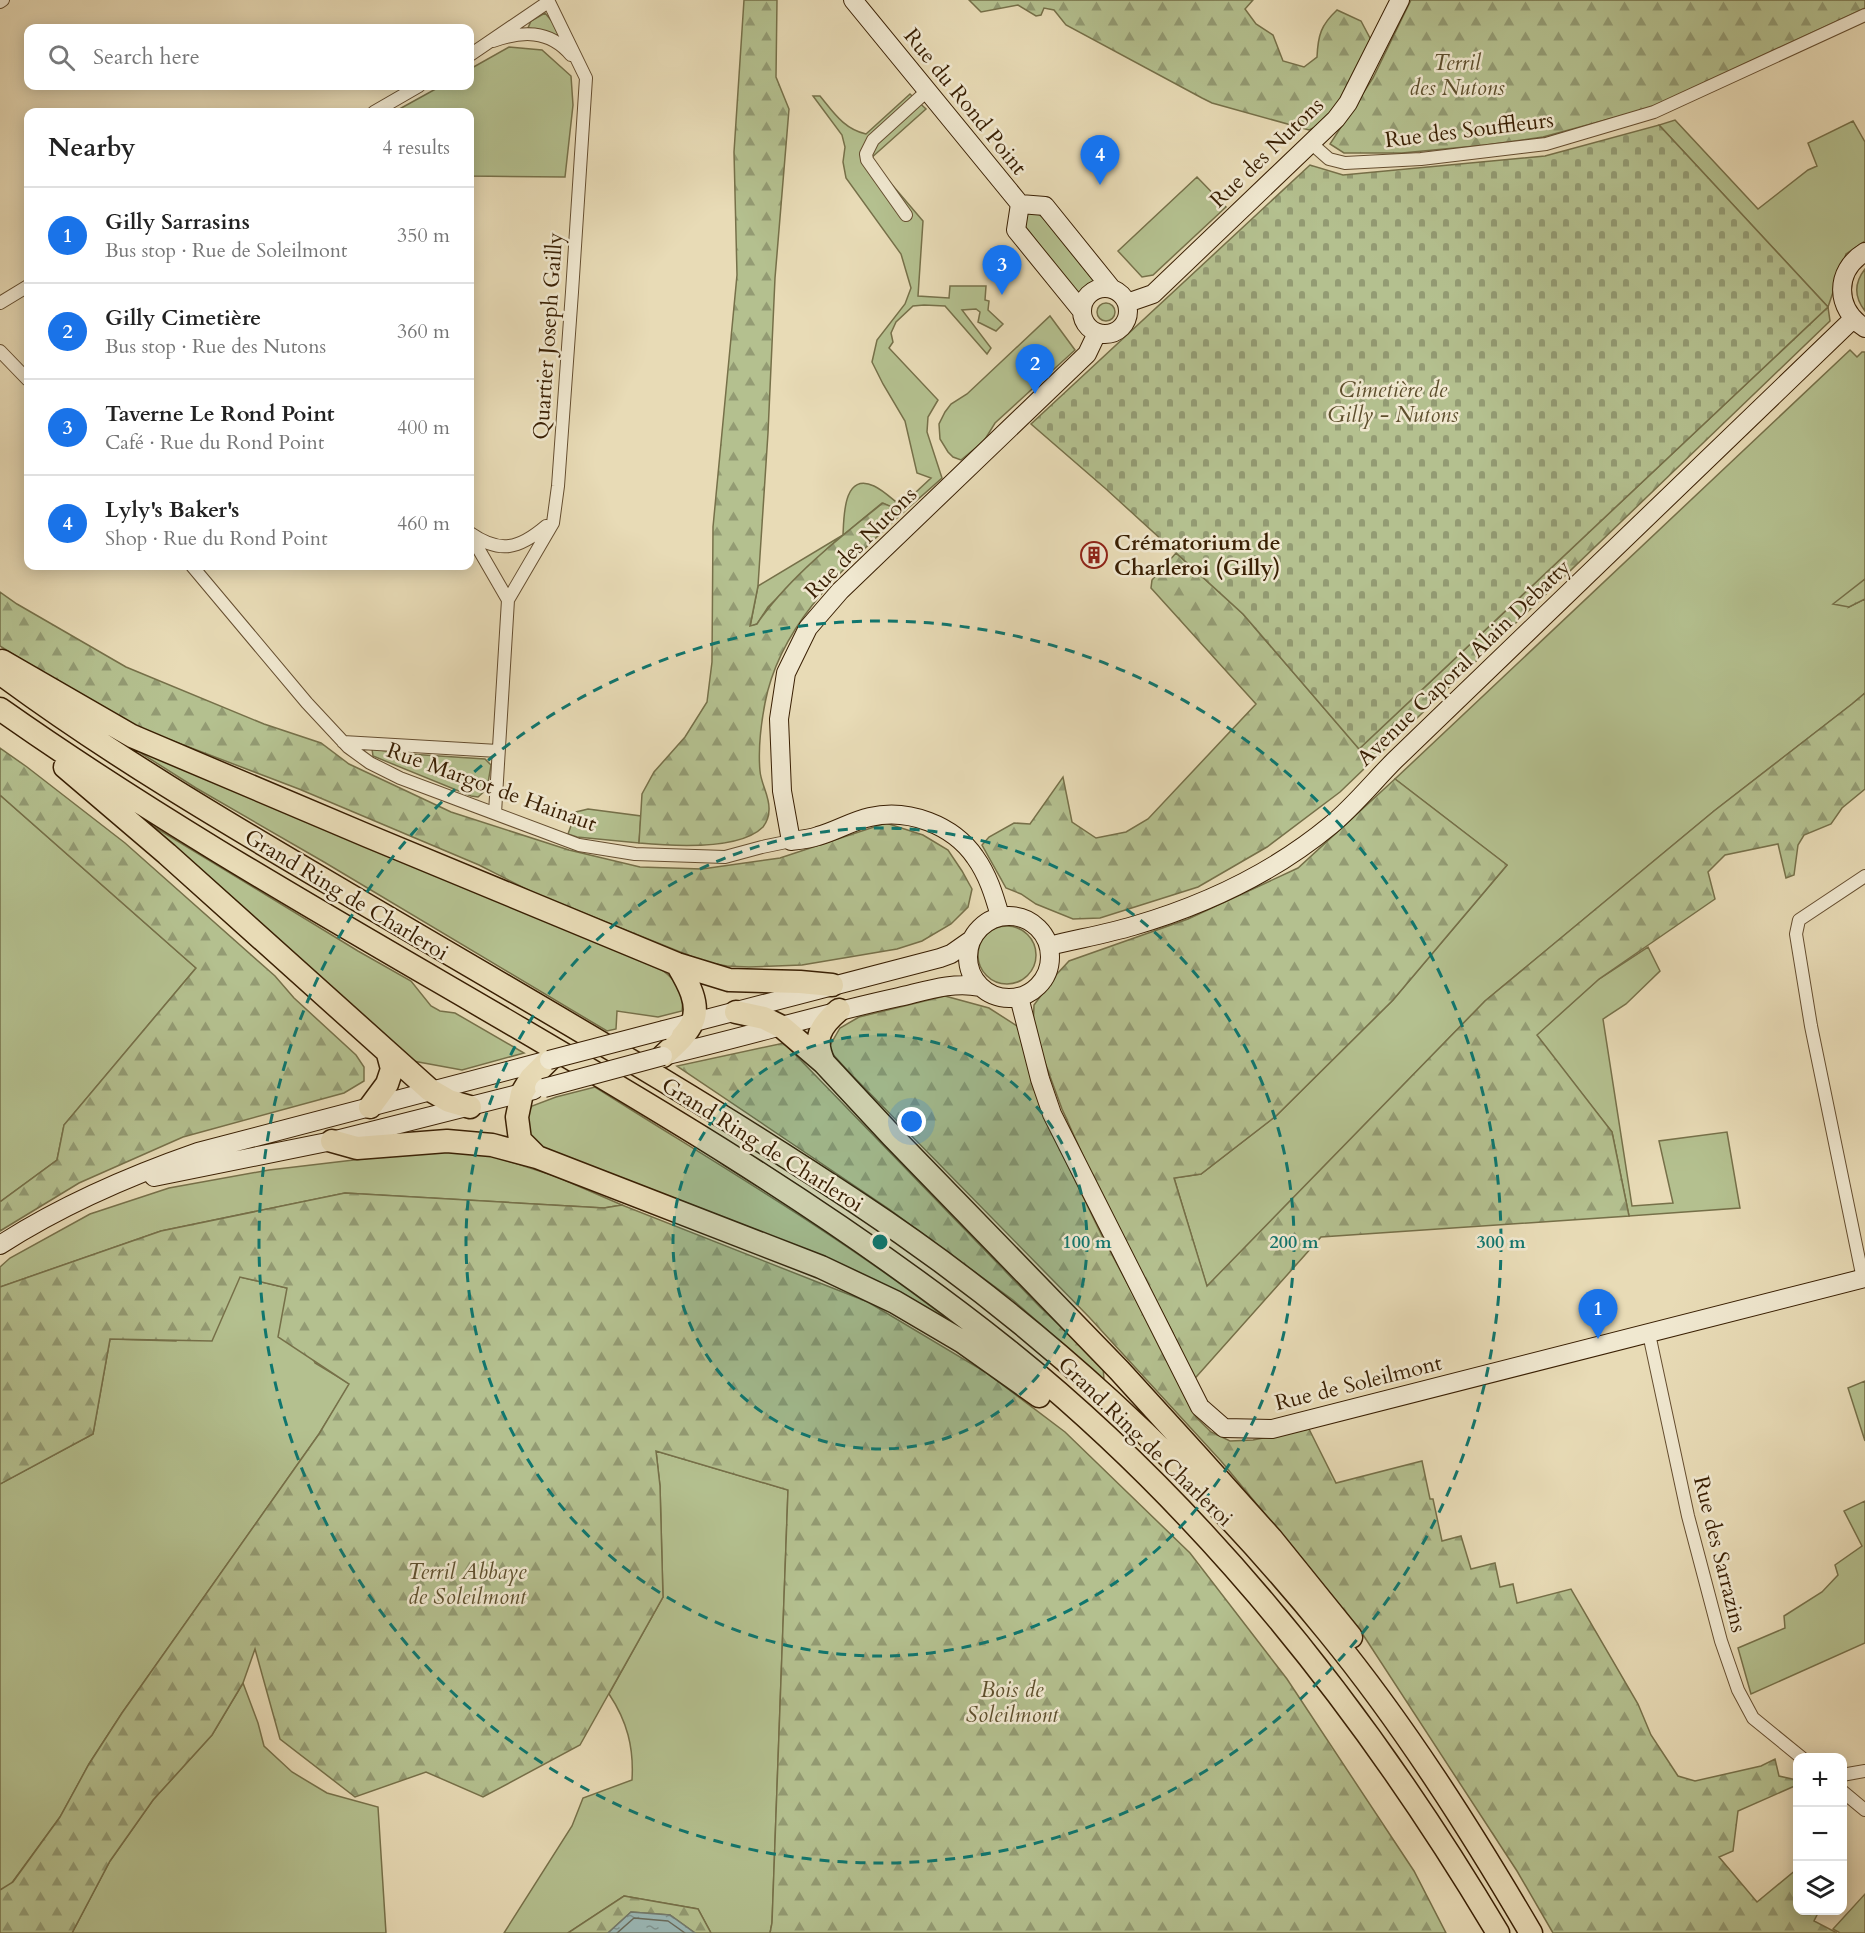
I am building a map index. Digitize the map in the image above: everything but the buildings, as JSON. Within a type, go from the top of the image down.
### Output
[{"type":"highway","points":[[0,659],[132,736],[677,964],[729,981],[832,985]]},
{"type":"highway","name":"Grand Ring de Charleroi","points":[[0,673],[50,710],[239,830],[682,1092],[776,1151],[862,1206],[939,1261],[1023,1326],[1102,1394],[1184,1470],[1258,1549],[1322,1625],[1393,1718],[1456,1812],[1531,1933]]},
{"type":"highway","name":"Grand Ring de Charleroi","points":[[0,709],[44,740],[227,855],[672,1118],[762,1174],[924,1286],[1007,1350],[1086,1418],[1177,1505],[1237,1569],[1304,1649],[1368,1734],[1434,1829],[1498,1933]]},
{"type":"highway","points":[[44,740],[69,771],[167,854],[388,1054],[430,1090],[449,1101],[470,1107]]},
{"type":"highway","points":[[663,1056],[683,1035],[694,1006],[690,986],[677,964]]},
{"type":"highway","points":[[824,1063],[818,1050],[819,1034],[827,1020],[839,1010]]},
{"type":"highway","points":[[736,1012],[764,1018],[782,1027],[824,1063],[1119,1370],[1271,1538],[1341,1623],[1371,1667],[1393,1718]]},
{"type":"highway","points":[[370,1107],[387,1084],[392,1069],[388,1054]]},
{"type":"highway","points":[[537,1157],[520,1140],[517,1117],[528,1082],[549,1060]]},
{"type":"highway","points":[[332,1142],[357,1148],[447,1141],[492,1145],[537,1157],[821,1267],[884,1297],[963,1342],[1015,1377],[1051,1405],[1086,1418]]},
{"type":"main road","name":"Rue du Rond Point","points":[[853,0],[1020,204],[1046,207],[1112,289]]},
{"type":"main road","name":"Rue des Nutons","points":[[1127,303],[1153,294],[1336,119],[1348,103],[1400,0]]},
{"type":"main road","name":"Rue du Rond Point","points":[[1020,204],[1016,230],[1081,310]]},
{"type":"main road","points":[[1859,324],[1845,307],[1842,294],[1843,280],[1848,267],[1865,252]]},
{"type":"main road","points":[[1104,287],[1112,289],[1119,292],[1127,303],[1126,321],[1122,328],[1111,334],[1103,335],[1092,331],[1082,318],[1083,302],[1094,290],[1104,287]]},
{"type":"main road","name":"Avenue Caporal Alain Debatty","points":[[1049,946],[1131,926],[1179,911],[1235,888],[1276,865],[1332,824],[1395,760],[1859,324]]},
{"type":"main road","name":"Rue des Nutons","points":[[791,841],[782,791],[779,719],[786,673],[808,628],[840,591],[1087,354],[1097,333]]},
{"type":"main road","points":[[791,841],[818,836],[871,816],[905,814],[933,823],[955,835],[975,856],[990,884],[1000,916]]},
{"type":"main road","points":[[549,1060],[683,1035],[782,1027],[839,1010],[947,986],[970,985],[980,987],[999,997],[1019,997],[1034,990],[1045,978],[1050,962],[1049,946],[1044,934],[1031,922],[1013,915],[1000,916],[988,920],[970,940],[951,954],[736,1012],[683,1035]]},
{"type":"main road","points":[[970,940],[967,957],[970,973],[980,987]]},
{"type":"main road","name":"Rue de Soleilmont","points":[[1019,997],[1040,1079],[1052,1114],[1200,1407],[1224,1428],[1272,1429],[1864,1278]]},
{"type":"main road","points":[[0,1245],[72,1203],[157,1166],[198,1152],[430,1090],[528,1082],[663,1056]]},
{"type":"main road","points":[[117,1184],[332,1142],[470,1107],[528,1082]]},
{"type":"street","name":"Quartier Joseph Gailly","points":[[474,52],[548,1],[586,78],[554,518],[508,600],[495,813]]},
{"type":"street","name":"Rue des Souffleurs","points":[[1312,144],[1329,159],[1345,163],[1421,159],[1546,144],[1654,112],[1865,15]]},
{"type":"street","name":"Quartier Joseph Gailly","points":[[493,40],[520,33],[533,33],[554,40],[565,48],[579,65]]},
{"type":"street","points":[[381,108],[411,90]]},
{"type":"street","points":[[906,215],[867,160],[866,154],[873,140],[927,91]]},
{"type":"street","points":[[0,303],[24,288]]},
{"type":"street","points":[[0,351],[24,376]]},
{"type":"street","points":[[474,535],[492,545],[513,546],[525,542],[554,518]]},
{"type":"street","points":[[474,540],[508,600]]},
{"type":"street","name":"Rue Margot de Hainaut","points":[[195,570],[343,742],[370,763],[400,778],[579,844],[635,854],[725,857],[791,841]]},
{"type":"street","points":[[343,742],[498,751]]},
{"type":"street","points":[[1864,1278],[1811,1026],[1796,934],[1799,920],[1865,876]]},
{"type":"street","name":"Rue des Sarrazins","points":[[1649,1334],[1688,1516],[1721,1641],[1738,1690],[1753,1718],[1796,1753]]},
{"type":"street","points":[[1847,1774],[1865,1771]]},
{"type":"street","points":[[1847,1795],[1865,1810]]},
{"type":"green space","points":[[744,0],[777,0],[776,77],[789,109],[775,278],[758,586],[750,626],[757,624],[783,591],[815,559],[883,503],[892,507],[898,517],[816,600],[784,648],[773,674],[761,728],[759,763],[769,805],[768,817],[763,827],[752,835],[722,843],[686,846],[639,843],[642,794],[654,772],[685,737],[707,702],[712,662],[713,527],[737,275],[734,152]]},
{"type":"green space","points":[[969,0],[1253,0],[1245,9],[1256,24],[1273,35],[1283,61],[1304,67],[1317,57],[1321,31],[1337,10],[1361,21],[1371,40],[1341,100],[1327,122],[1309,130],[1212,103],[1066,25],[1054,10],[1044,8],[1041,15],[1036,16],[1018,5],[981,12]]},
{"type":"green space","name":"Terril des Nutons","points":[[1411,0],[1865,0],[1865,8],[1650,108],[1543,137],[1402,153],[1344,153],[1330,144],[1373,78]]},
{"type":"green space","points":[[545,13],[561,32],[564,42],[539,30],[528,28],[531,21]]},
{"type":"green space","points":[[509,47],[542,50],[571,76],[573,105],[565,177],[474,176],[474,108],[401,108],[434,90],[474,90],[474,67]]},
{"type":"green space","points":[[910,94],[926,109],[870,159],[923,221],[918,296],[949,298],[950,286],[986,286],[985,300],[989,301],[988,310],[1003,324],[996,331],[978,322],[980,312],[976,309],[962,310],[991,348],[987,354],[945,306],[913,306],[896,322],[891,333],[893,342],[889,348],[938,400],[928,417],[927,432],[942,478],[898,517],[892,507],[882,503],[830,546],[768,607],[757,624],[750,627],[758,586],[843,535],[847,499],[856,485],[864,483],[874,486],[901,506],[931,478],[917,473],[905,421],[872,362],[877,340],[905,304],[911,288],[901,254],[846,178],[843,162],[845,147],[842,135],[813,96],[820,96],[845,124],[866,134]]},
{"type":"green space","points":[[1675,120],[1758,209],[1808,170],[1817,166],[1808,143],[1853,121],[1865,142],[1865,241],[1846,254],[1828,307],[1659,125]]},
{"type":"green space","name":"Cimetière de Gilly - Nutons","points":[[1659,125],[1828,307],[1359,749],[1243,614],[1031,424],[1310,165],[1343,175],[1545,156]]},
{"type":"green space","points":[[1197,177],[1226,207],[1153,275],[1142,277],[1118,251]]},
{"type":"green space","points":[[1028,212],[1037,213],[1046,220],[1094,281],[1078,295],[1025,226]]},
{"type":"green space","points":[[1865,269],[1865,311],[1857,295],[1857,285]]},
{"type":"green space","points":[[1106,303],[1112,306],[1115,312],[1112,318],[1106,321],[1100,318],[1097,312],[1100,306]]},
{"type":"green space","points":[[1828,307],[1830,321],[1340,792],[1267,847],[1198,887],[1100,918],[1073,919],[1036,904],[1006,888],[982,845],[989,837],[1014,823],[1030,824],[1063,777],[1072,822],[1096,838],[1126,832],[1148,819],[1256,704],[1151,588],[1152,580],[1176,553],[1243,614],[1359,749]]},
{"type":"green space","points":[[1050,316],[1075,350],[995,423],[984,441],[961,460],[953,457],[940,439],[939,424],[945,412],[951,404],[967,394]]},
{"type":"green space","points":[[1850,350],[1857,357],[1865,352],[1865,579],[1849,607],[1865,599],[1865,693],[1714,811],[1485,1001],[1207,1287],[1174,1178],[1201,1174],[1276,1116],[1393,1000],[1507,865],[1395,779]]},
{"type":"green space","points":[[1865,579],[1865,599],[1849,607],[1833,604]]},
{"type":"green space","points":[[0,592],[126,667],[264,724],[321,743],[349,764],[451,812],[569,850],[640,867],[702,869],[780,858],[886,823],[923,835],[948,850],[972,889],[968,907],[951,924],[922,941],[897,949],[802,965],[749,967],[705,962],[534,893],[479,865],[299,789],[131,725],[0,646]]},
{"type":"green space","points":[[1865,693],[1865,789],[1842,808],[1831,824],[1804,835],[1798,845],[1794,875],[1786,878],[1778,844],[1725,855],[1708,872],[1715,899],[1599,979],[1537,1035],[1612,1132],[1629,1216],[1321,1237],[1189,1385],[1173,1333],[1108,1211],[1062,1109],[1033,1030],[1034,1005],[1069,961],[1188,919],[1298,868],[1395,779],[1507,865],[1393,1000],[1276,1116],[1201,1174],[1174,1178],[1207,1286],[1485,1001],[1714,811]]},
{"type":"green space","points":[[125,743],[656,966],[668,974],[680,990],[682,1011],[658,1017],[617,1011],[616,1029],[607,1031],[196,788]]},
{"type":"green space","points":[[0,748],[125,843],[275,976],[294,998],[356,1055],[364,1067],[364,1081],[344,1093],[183,1137],[79,1183],[0,1231],[0,1202],[57,1160],[64,1125],[196,968],[0,795]]},
{"type":"green space","points":[[372,749],[485,759],[491,765],[487,789],[478,797],[471,796],[373,756]]},
{"type":"green space","points":[[0,795],[196,968],[64,1125],[57,1160],[0,1202]]},
{"type":"green space","points":[[588,809],[641,816],[639,843],[577,837],[568,834],[576,812]]},
{"type":"green space","points":[[133,814],[411,981],[431,1006],[440,1011],[455,1013],[524,1053],[462,1070],[413,1061]]},
{"type":"green space","points":[[1001,926],[1013,926],[1028,934],[1036,949],[1036,961],[1028,976],[1013,984],[1001,984],[986,976],[978,961],[978,949],[986,934]]},
{"type":"green space","points":[[1648,947],[1660,971],[1626,1004],[1603,1019],[1632,1206],[1673,1203],[1659,1141],[1727,1132],[1740,1208],[1629,1216],[1612,1132],[1536,1035],[1599,979]]},
{"type":"green space","points":[[945,996],[989,1008],[1028,1033],[1040,1108],[1103,1238],[1170,1363],[1196,1417],[1211,1432],[1230,1441],[1253,1440],[1309,1429],[1336,1483],[1422,1461],[1442,1541],[1461,1536],[1471,1569],[1495,1563],[1500,1587],[1513,1584],[1517,1603],[1571,1589],[1638,1704],[1651,1735],[1678,1776],[1695,1781],[1761,1766],[1775,1759],[1779,1776],[1793,1779],[1793,1787],[1738,1811],[1733,1851],[1719,1857],[1757,1902],[1793,1872],[1793,1915],[1817,1915],[1814,1921],[1837,1933],[1553,1933],[1517,1871],[1358,1627],[1221,1461],[1089,1317],[828,1049],[840,1028],[859,1017]]},
{"type":"green space","points":[[784,1043],[1040,1307],[1103,1366],[1104,1380],[1013,1300],[889,1209],[677,1066]]},
{"type":"green space","points":[[595,1087],[731,1171],[864,1258],[950,1321],[888,1287],[535,1146],[524,1118],[532,1106]]},
{"type":"green space","points":[[430,1151],[489,1155],[555,1176],[622,1205],[604,1208],[345,1193],[161,1231],[0,1287],[0,1267],[10,1258],[90,1214],[169,1188],[269,1170]]},
{"type":"green space","name":"Bois de Soleilmont","points":[[345,1193],[604,1208],[622,1205],[868,1302],[987,1373],[1065,1432],[1190,1553],[1287,1679],[1414,1871],[1446,1933],[770,1933],[788,1490],[656,1451],[660,1486],[663,1597],[580,1745],[483,1797],[426,1772],[355,1797],[280,1739],[255,1649],[243,1683],[212,1735],[153,1800],[110,1861],[72,1933],[0,1933],[0,1890],[13,1882],[60,1817],[89,1764],[122,1713],[319,1434],[349,1384],[278,1337],[287,1288],[240,1277],[212,1341],[110,1339],[93,1434],[0,1484],[0,1287],[161,1231]]},
{"type":"green space","points":[[240,1277],[287,1288],[315,1363],[350,1384],[319,1434],[122,1713],[89,1764],[60,1817],[11,1884],[0,1891],[0,1484],[93,1434],[110,1339],[176,1341]]},
{"type":"green space","points":[[1865,1381],[1865,1441],[1848,1388]]},
{"type":"green space","points":[[656,1451],[788,1490],[770,1933],[711,1933],[698,1909],[624,1896],[568,1933],[504,1933],[572,1826],[583,1798],[632,1780],[632,1756],[628,1735],[625,1724],[609,1694],[663,1597],[660,1486]]},
{"type":"green space","points":[[1865,1501],[1865,1643],[1751,1694],[1738,1648],[1785,1628],[1784,1616],[1822,1592],[1838,1575],[1835,1565],[1862,1546],[1844,1511]]},
{"type":"green space","points":[[243,1683],[264,1746],[292,1772],[327,1793],[378,1807],[386,1933],[72,1933],[110,1861],[153,1800],[212,1735]]},
{"type":"green space","points":[[1865,1894],[1865,1933],[1840,1933],[1833,1929]]},
{"type":"green space","points":[[624,1896],[698,1909],[711,1933],[695,1933],[670,1915],[631,1912],[608,1933],[568,1933]]},
{"type":"water","points":[[631,1912],[670,1915],[695,1933],[608,1933]]},
{"type":"place","name":"Lyly's Baker's","points":[[1100,185]]},
{"type":"place","name":"Taverne Le Rond Point","points":[[1002,295]]},
{"type":"place","name":"Gilly Cimetière","points":[[1035,394]]},
{"type":"place","name":"Crématorium de Charleroi (Gilly)","points":[[1094,555]]},
{"type":"place","name":"Gilly Sarrasins","points":[[1598,1339]]},
{"type":"park label","name":"Terril Abbaye de Soleilmont","points":[[467,1584]]}]
